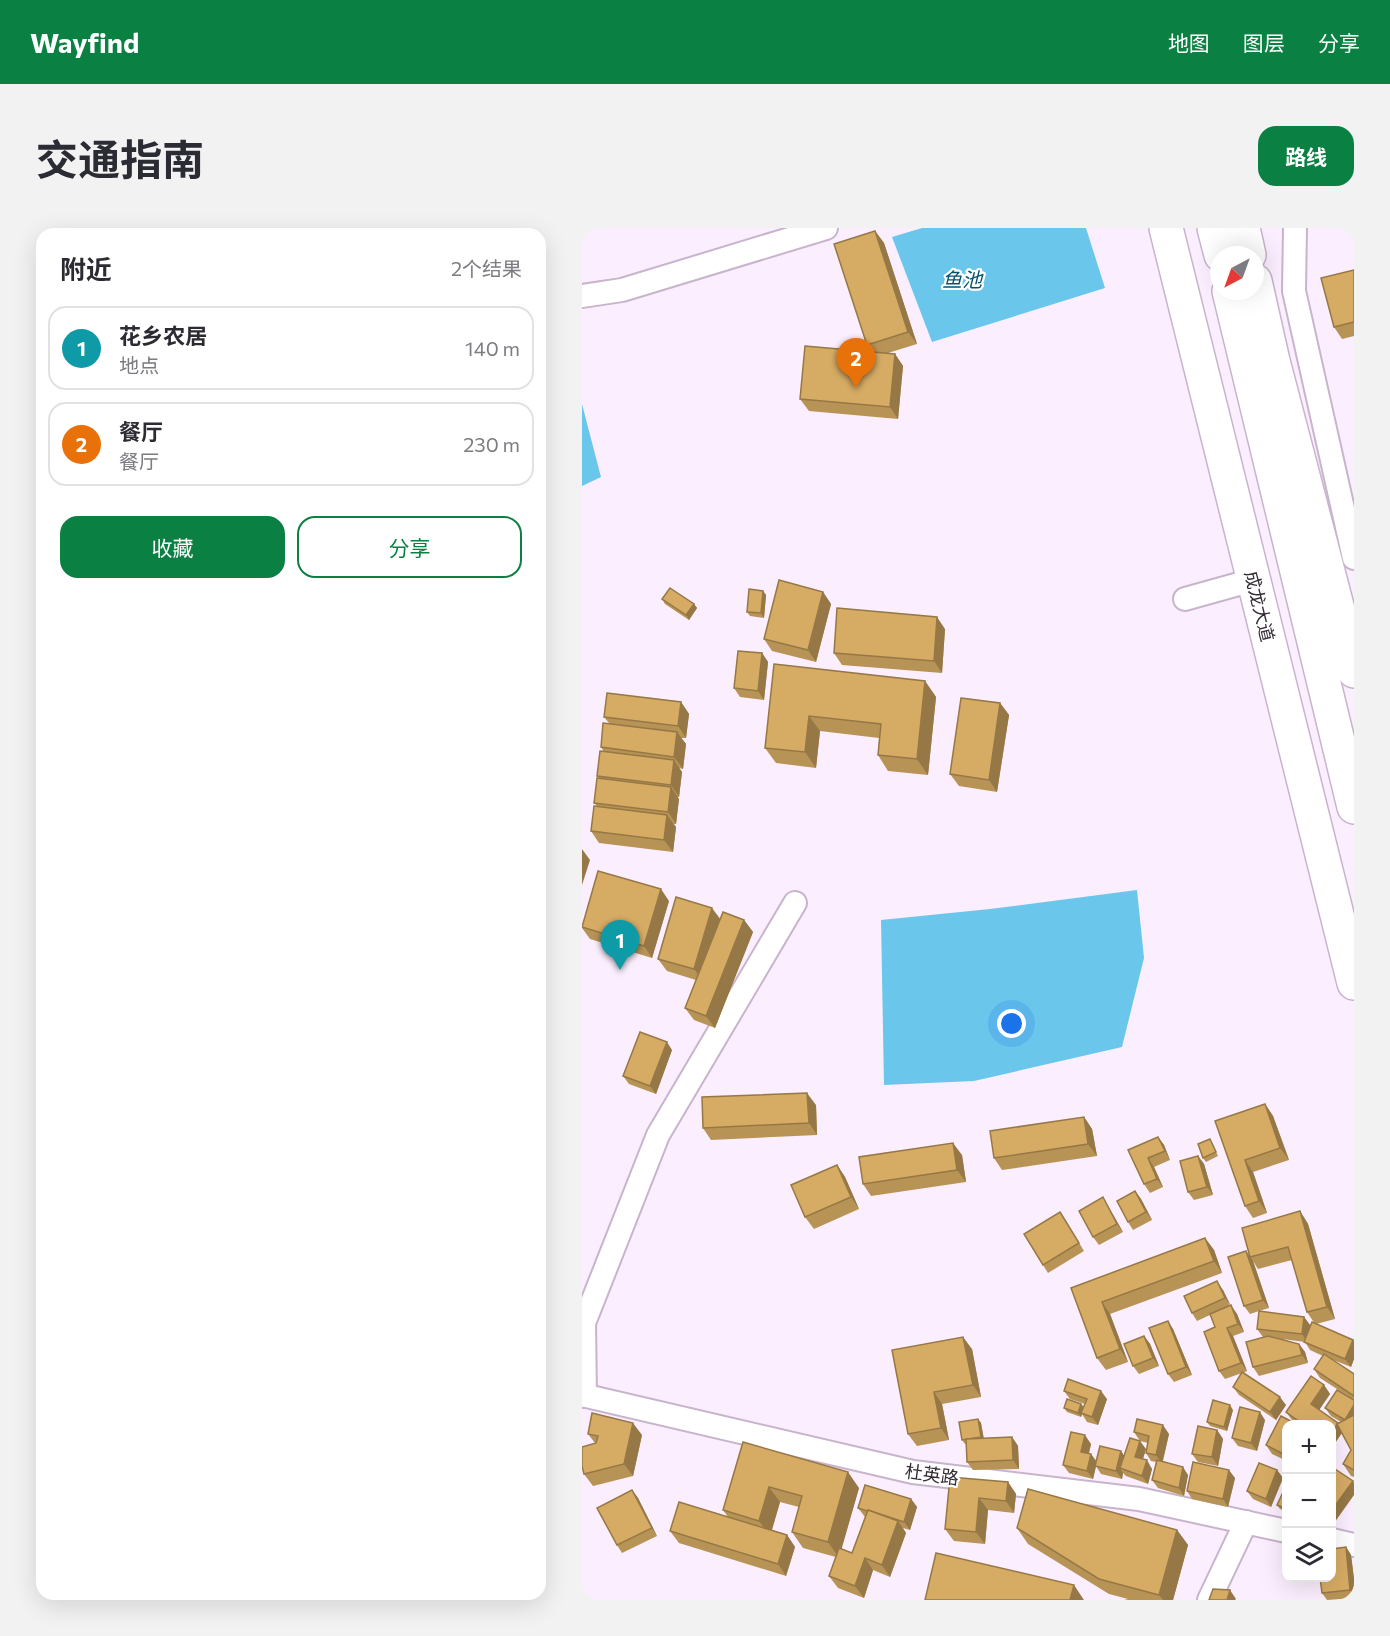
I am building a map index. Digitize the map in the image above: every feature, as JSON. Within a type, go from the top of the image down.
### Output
[{"type":"highway","name":"成龙大道","points":[[1166,228],[1354,984]]},
{"type":"highway","points":[[1214,228],[1219,246]]},
{"type":"highway","points":[[1243,228],[1247,246]]},
{"type":"highway","points":[[1231,300],[1354,807]]},
{"type":"highway","points":[[1259,300],[1354,671]]},
{"type":"street","points":[[582,296],[622,290],[826,228]]},
{"type":"street","points":[[1295,228],[1294,291],[1354,558]]},
{"type":"street","points":[[1185,599],[1253,580]]},
{"type":"street","points":[[583,1396],[584,1323],[658,1135],[795,903]]},
{"type":"street","name":"杜英路","points":[[583,1396],[914,1472],[1139,1499],[1282,1530]]},
{"type":"street","points":[[1209,1600],[1246,1522]]},
{"type":"street","points":[[1336,1541],[1354,1545]]},
{"type":"water","name":"鱼池","points":[[922,228],[1086,228],[1105,288],[932,342],[892,237]]},
{"type":"water","points":[[582,404],[601,477],[582,486]]},
{"type":"water","points":[[1137,890],[1144,958],[1122,1047],[974,1081],[884,1085],[881,920]]},
{"type":"building","points":[[875,231],[908,332],[867,345],[834,244]]},
{"type":"building","points":[[1354,270],[1354,322],[1334,327],[1321,278]]},
{"type":"building","points":[[805,346],[895,354],[890,407],[800,399]]},
{"type":"building","points":[[779,580],[823,592],[808,650],[764,639]]},
{"type":"building","points":[[670,588],[694,604],[686,615],[662,599]]},
{"type":"building","points":[[749,589],[763,591],[761,613],[747,612]]},
{"type":"building","points":[[837,608],[937,617],[934,661],[834,653]]},
{"type":"building","points":[[738,651],[762,653],[758,691],[734,688]]},
{"type":"building","points":[[774,664],[925,681],[917,759],[878,755],[881,724],[809,716],[805,752],[765,748]]},
{"type":"building","points":[[607,693],[681,702],[678,726],[604,717]]},
{"type":"building","points":[[961,698],[1000,703],[989,780],[950,774]]},
{"type":"building","points":[[603,723],[677,732],[674,757],[601,747]]},
{"type":"building","points":[[600,751],[674,760],[671,785],[597,776]]},
{"type":"building","points":[[597,778],[671,787],[668,812],[594,803]]},
{"type":"building","points":[[594,806],[667,815],[664,840],[591,831]]},
{"type":"building","points":[[598,871],[661,889],[644,946],[582,927]]},
{"type":"building","points":[[676,897],[712,908],[694,969],[658,959]]},
{"type":"building","points":[[723,912],[744,920],[706,1016],[685,1008]]},
{"type":"building","points":[[640,1032],[667,1042],[650,1086],[623,1076]]},
{"type":"building","points":[[807,1093],[809,1123],[703,1128],[702,1097]]},
{"type":"building","points":[[1265,1104],[1280,1148],[1245,1160],[1259,1201],[1245,1206],[1215,1121]]},
{"type":"building","points":[[1084,1117],[1088,1144],[994,1158],[990,1131]]},
{"type":"building","points":[[1158,1137],[1165,1151],[1148,1158],[1157,1179],[1144,1184],[1128,1150]]},
{"type":"building","points":[[1210,1139],[1216,1152],[1203,1158],[1198,1144]]},
{"type":"building","points":[[953,1143],[957,1170],[863,1184],[859,1157]]},
{"type":"building","points":[[1198,1156],[1207,1187],[1188,1192],[1180,1161]]},
{"type":"building","points":[[837,1165],[851,1197],[805,1217],[791,1185]]},
{"type":"building","points":[[1135,1191],[1146,1212],[1128,1222],[1117,1201]]},
{"type":"building","points":[[1103,1197],[1117,1224],[1093,1237],[1079,1211]]},
{"type":"building","points":[[1300,1211],[1327,1307],[1307,1312],[1288,1247],[1250,1257],[1242,1228]]},
{"type":"building","points":[[1060,1212],[1079,1243],[1043,1265],[1024,1234]]},
{"type":"building","points":[[1205,1238],[1214,1261],[1102,1302],[1120,1349],[1097,1358],[1071,1288]]},
{"type":"building","points":[[1246,1251],[1263,1300],[1244,1306],[1228,1257]]},
{"type":"building","points":[[1217,1281],[1225,1298],[1192,1313],[1184,1296]]},
{"type":"building","points":[[1231,1305],[1238,1324],[1227,1328],[1241,1363],[1219,1371],[1204,1332],[1215,1327],[1210,1314]]},
{"type":"building","points":[[1259,1311],[1304,1317],[1302,1334],[1257,1329]]},
{"type":"building","points":[[1168,1321],[1186,1367],[1168,1374],[1149,1328]]},
{"type":"building","points":[[1312,1322],[1353,1340],[1345,1359],[1304,1342]]},
{"type":"building","points":[[1144,1336],[1153,1358],[1133,1366],[1124,1344]]},
{"type":"building","points":[[1268,1336],[1299,1344],[1302,1355],[1253,1367],[1246,1342]]},
{"type":"building","points":[[963,1337],[973,1385],[934,1392],[941,1428],[908,1434],[892,1350]]},
{"type":"building","points":[[1324,1354],[1354,1374],[1354,1396],[1314,1369]]},
{"type":"building","points":[[1242,1372],[1280,1397],[1270,1412],[1233,1387]]},
{"type":"building","points":[[1311,1376],[1324,1385],[1311,1404],[1334,1420],[1297,1420],[1286,1412]]},
{"type":"building","points":[[1068,1379],[1101,1391],[1092,1417],[1081,1413],[1087,1399],[1064,1391]]},
{"type":"building","points":[[1337,1390],[1354,1400],[1354,1405],[1345,1420],[1325,1408]]},
{"type":"building","points":[[1067,1399],[1081,1404],[1078,1413],[1064,1408]]},
{"type":"building","points":[[1213,1400],[1230,1405],[1224,1427],[1207,1422]]},
{"type":"building","points":[[1240,1407],[1260,1412],[1251,1443],[1232,1438]]},
{"type":"building","points":[[592,1413],[633,1423],[624,1464],[584,1474],[582,1447],[596,1443],[598,1436],[588,1434]]},
{"type":"building","points":[[1354,1415],[1354,1470],[1343,1464],[1351,1450],[1337,1424]]},
{"type":"building","points":[[1281,1416],[1289,1420],[1282,1420],[1282,1453],[1266,1445]]},
{"type":"building","points":[[978,1419],[981,1437],[962,1440],[959,1422]]},
{"type":"building","points":[[1137,1419],[1163,1425],[1156,1455],[1146,1453],[1149,1436],[1134,1432]]},
{"type":"building","points":[[1198,1426],[1217,1430],[1212,1457],[1192,1454]]},
{"type":"building","points":[[1071,1432],[1085,1435],[1081,1452],[1091,1454],[1087,1471],[1063,1465]]},
{"type":"building","points":[[1012,1437],[1013,1460],[967,1462],[966,1439]]},
{"type":"building","points":[[1130,1438],[1140,1441],[1135,1457],[1147,1460],[1142,1476],[1120,1468]]},
{"type":"building","points":[[743,1442],[848,1472],[828,1542],[792,1532],[802,1496],[769,1487],[759,1521],[723,1510]]},
{"type":"building","points":[[1100,1446],[1121,1451],[1116,1471],[1095,1466]]},
{"type":"building","points":[[1157,1460],[1183,1467],[1179,1488],[1152,1480]]},
{"type":"building","points":[[1193,1462],[1229,1470],[1223,1499],[1187,1491]]},
{"type":"building","points":[[1259,1463],[1277,1470],[1266,1499],[1247,1491]]},
{"type":"building","points":[[1336,1470],[1353,1481],[1336,1504]]},
{"type":"building","points":[[950,1477],[1008,1482],[1006,1501],[979,1498],[976,1532],[945,1529]]},
{"type":"building","points":[[865,1485],[911,1499],[904,1522],[858,1508]]},
{"type":"building","points":[[1028,1489],[1177,1530],[1159,1595],[1099,1579],[1017,1528]]},
{"type":"building","points":[[632,1490],[652,1528],[617,1545],[597,1508]]},
{"type":"building","points":[[1282,1494],[1282,1507],[1277,1505]]},
{"type":"building","points":[[679,1502],[787,1535],[778,1564],[670,1531]]},
{"type":"building","points":[[868,1510],[898,1521],[882,1565],[865,1558],[855,1586],[829,1576],[839,1548],[852,1553]]},
{"type":"building","points":[[1346,1547],[1350,1590],[1322,1593],[1321,1582],[1336,1582],[1336,1548]]},
{"type":"building","points":[[936,1553],[1074,1585],[1070,1600],[925,1600]]},
{"type":"building","points":[[1213,1589],[1230,1590],[1227,1600],[1209,1600]]},
{"type":"place","name":"餐厅","points":[[856,388]]},
{"type":"place","name":"花乡农居","points":[[620,970]]}]
